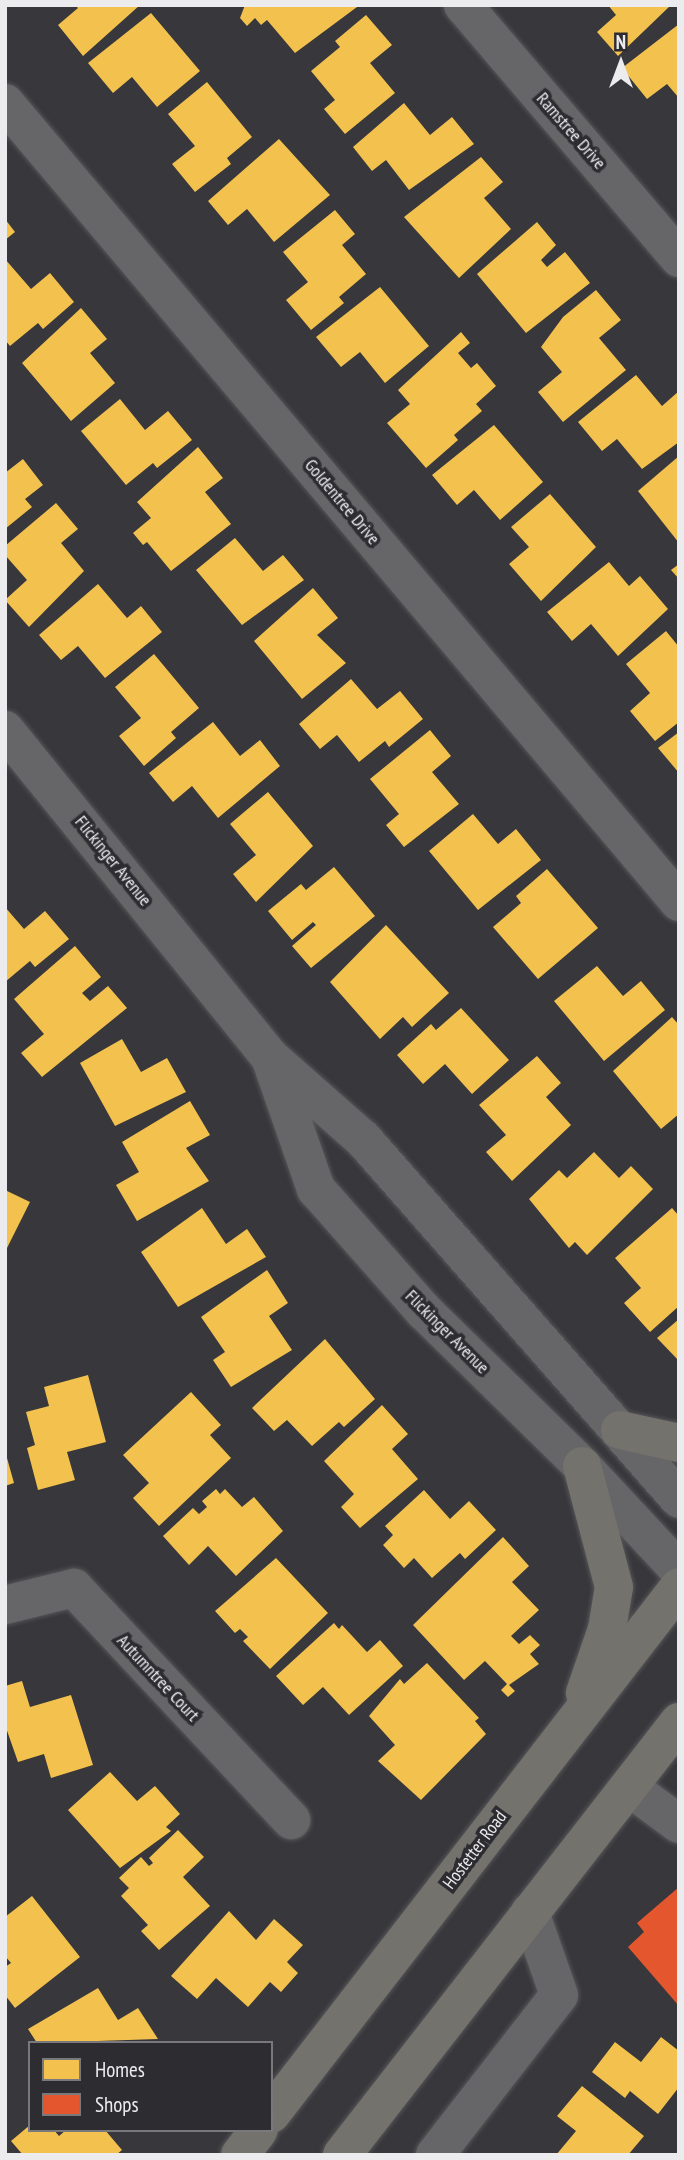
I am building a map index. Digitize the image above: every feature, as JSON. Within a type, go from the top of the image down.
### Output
[{"type":"main road","points":[[620,1430],[679,1443]]},
{"type":"main road","points":[[576,1720],[607,1629],[614,1587],[582,1465]]},
{"type":"main road","name":"Hostetter Road","points":[[273,2111],[679,1587]]},
{"type":"main road","points":[[342,2155],[530,1912],[650,1772],[679,1722]]},
{"type":"main road","points":[[240,2155],[257,2132]]},
{"type":"street","name":"Ramstree Drive","points":[[463,5],[679,258]]},
{"type":"street","name":"Goldentree Drive","points":[[5,103],[679,902]]},
{"type":"street","name":"Flickinger Avenue","points":[[5,730],[271,1058],[363,1139],[679,1499]]},
{"type":"street","name":"Flickinger Avenue","points":[[271,1058],[316,1189],[425,1311],[582,1465],[679,1570]]},
{"type":"street","name":"Autumntree Court","points":[[5,1605],[74,1588],[291,1820]]},
{"type":"street","points":[[650,1772],[679,1824]]},
{"type":"street","points":[[435,2155],[559,1995],[530,1912]]},
{"type":"building: Homes","points":[[75,5],[140,5],[83,56],[58,25],[78,8]]},
{"type":"building: Homes","points":[[245,5],[357,7],[295,53],[267,20],[261,25],[255,18],[247,26],[240,18]]},
{"type":"building: Homes","points":[[608,5],[671,5],[618,56],[597,32],[616,15]]},
{"type":"building: Homes","points":[[151,13],[200,71],[157,107],[132,77],[113,93],[88,63]]},
{"type":"building: Homes","points":[[366,15],[392,45],[370,63],[395,93],[345,134],[324,109],[335,100],[311,71],[340,47],[335,41]]},
{"type":"building: Homes","points":[[679,24],[679,98],[667,84],[647,99],[622,68]]},
{"type":"building: Homes","points":[[207,82],[252,137],[227,158],[231,164],[195,192],[172,164],[195,146],[168,114]]},
{"type":"building: Homes","points":[[404,103],[430,135],[452,117],[474,144],[409,190],[386,160],[372,171],[353,147]]},
{"type":"building: Homes","points":[[279,139],[330,195],[274,242],[247,209],[228,225],[208,201]]},
{"type":"building: Homes","points":[[481,157],[503,182],[484,198],[511,229],[459,278],[404,217]]},
{"type":"building: Homes","points":[[335,210],[355,234],[342,245],[366,274],[339,297],[344,303],[311,330],[286,300],[308,282],[283,252]]},
{"type":"building: Homes","points":[[5,219],[15,232],[5,240]]},
{"type":"building: Homes","points":[[537,222],[556,245],[541,260],[547,267],[565,252],[590,283],[526,333],[477,274]]},
{"type":"building: Homes","points":[[5,259],[31,289],[50,273],[74,302],[43,329],[38,323],[10,346],[5,340]]},
{"type":"building: Homes","points":[[380,287],[429,346],[385,383],[360,352],[341,367],[316,337]]},
{"type":"building: Homes","points":[[596,290],[621,320],[599,338],[626,370],[563,422],[538,392],[562,372],[541,347],[563,317]]},
{"type":"building: Homes","points":[[81,308],[107,339],[90,353],[115,383],[71,421],[22,363]]},
{"type":"building: Homes","points":[[461,332],[470,343],[458,353],[471,368],[477,363],[496,386],[476,404],[482,411],[454,435],[458,440],[426,468],[387,423],[410,404],[398,390]]},
{"type":"building: Homes","points":[[636,375],[662,406],[679,391],[679,442],[642,469],[617,439],[602,451],[578,422]]},
{"type":"building: Homes","points":[[120,399],[145,430],[168,411],[192,440],[157,468],[153,463],[126,485],[81,431]]},
{"type":"building: Homes","points":[[494,425],[543,482],[500,520],[474,490],[457,505],[432,475]]},
{"type":"building: Homes","points":[[198,447],[223,478],[205,492],[231,524],[171,571],[147,542],[143,545],[133,533],[151,518],[137,502]]},
{"type":"building: Homes","points":[[679,456],[679,543],[638,491]]},
{"type":"building: Homes","points":[[23,459],[43,485],[25,499],[32,507],[5,529],[5,473]]},
{"type":"building: Homes","points":[[550,494],[596,547],[541,601],[509,564],[529,547],[511,527]]},
{"type":"building: Homes","points":[[56,503],[78,529],[61,543],[84,571],[29,627],[5,600],[27,580],[5,555],[5,546]]},
{"type":"building: Homes","points":[[235,538],[263,571],[283,555],[304,580],[242,625],[196,570]]},
{"type":"building: Homes","points":[[609,562],[629,586],[640,576],[668,609],[618,656],[591,624],[572,641],[547,612]]},
{"type":"building: Homes","points":[[679,564],[679,579],[671,570]]},
{"type":"building: Homes","points":[[98,584],[127,618],[141,606],[162,632],[105,678],[78,646],[61,660],[39,635]]},
{"type":"building: Homes","points":[[313,588],[338,618],[317,635],[346,663],[302,699],[254,641]]},
{"type":"building: Homes","points":[[666,631],[679,647],[679,722],[655,741],[630,711],[650,693],[626,664]]},
{"type":"building: Homes","points":[[154,654],[199,708],[171,732],[176,738],[144,766],[119,736],[141,718],[115,687]]},
{"type":"building: Homes","points":[[351,679],[377,709],[400,691],[423,719],[389,747],[385,741],[359,762],[337,735],[320,749],[299,724]]},
{"type":"building: Homes","points":[[213,722],[240,756],[260,740],[280,766],[218,818],[192,786],[173,802],[149,773]]},
{"type":"building: Homes","points":[[430,730],[451,756],[432,772],[459,804],[404,847],[386,825],[399,814],[370,779]]},
{"type":"building: Homes","points":[[679,732],[679,773],[658,748]]},
{"type":"building: Homes","points":[[268,792],[313,846],[256,902],[233,874],[256,855],[230,824]]},
{"type":"building: Homes","points":[[473,814],[498,844],[516,829],[541,860],[478,910],[429,851]]},
{"type":"building: Homes","points":[[334,867],[375,916],[311,968],[292,946],[316,925],[313,922],[292,940],[268,911],[301,884],[306,890]]},
{"type":"building: Homes","points":[[547,869],[598,928],[538,979],[493,927],[521,903],[516,896]]},
{"type":"building: Homes","points":[[5,907],[24,929],[45,911],[69,939],[35,967],[30,961],[5,982]]},
{"type":"building: Homes","points":[[386,925],[449,993],[412,1027],[403,1017],[380,1039],[330,982]]},
{"type":"building: Homes","points":[[75,946],[101,977],[82,993],[90,1001],[108,986],[127,1008],[42,1077],[21,1053],[44,1034],[14,999]]},
{"type":"building: Homes","points":[[597,966],[623,996],[641,981],[665,1010],[604,1061],[554,1001]]},
{"type":"building: Homes","points":[[461,1008],[509,1060],[472,1094],[445,1064],[423,1084],[397,1055],[431,1024],[436,1030]]},
{"type":"building: Homes","points":[[672,1017],[679,1025],[679,1114],[661,1129],[613,1071]]},
{"type":"building: Homes","points":[[122,1039],[141,1072],[167,1058],[186,1092],[115,1126],[80,1063]]},
{"type":"building: Homes","points":[[537,1056],[561,1083],[546,1097],[571,1125],[512,1181],[486,1152],[506,1135],[479,1105]]},
{"type":"building: Homes","points":[[190,1101],[210,1135],[186,1148],[209,1181],[137,1221],[116,1185],[139,1172],[122,1142]]},
{"type":"building: Homes","points":[[594,1152],[619,1178],[631,1166],[653,1189],[587,1255],[575,1242],[569,1248],[529,1199],[559,1170],[567,1178]]},
{"type":"building: Homes","points":[[5,1190],[30,1202],[5,1252]]},
{"type":"building: Homes","points":[[202,1208],[226,1244],[247,1229],[266,1257],[178,1307],[141,1252]]},
{"type":"building: Homes","points":[[672,1208],[679,1216],[679,1306],[650,1332],[624,1303],[641,1288],[615,1258]]},
{"type":"building: Homes","points":[[267,1270],[288,1303],[269,1316],[292,1350],[231,1387],[213,1360],[225,1352],[201,1317]]},
{"type":"building: Homes","points":[[679,1319],[679,1361],[657,1338]]},
{"type":"building: Homes","points":[[325,1339],[375,1399],[344,1427],[339,1422],[312,1446],[287,1420],[274,1431],[252,1408]]},
{"type":"building: Homes","points":[[88,1375],[106,1442],[67,1452],[75,1480],[38,1490],[27,1448],[35,1445],[26,1412],[49,1406],[44,1387]]},
{"type":"building: Homes","points":[[191,1392],[221,1425],[210,1435],[231,1458],[159,1526],[133,1498],[149,1483],[123,1455]]},
{"type":"building: Homes","points":[[382,1405],[408,1434],[392,1449],[418,1479],[360,1528],[341,1507],[354,1494],[324,1461]]},
{"type":"building: Homes","points":[[5,1451],[14,1483],[5,1486]]},
{"type":"building: Homes","points":[[216,1489],[220,1494],[225,1489],[242,1507],[254,1497],[283,1531],[236,1576],[208,1546],[189,1565],[163,1536],[193,1508],[199,1514],[207,1507],[202,1501]]},
{"type":"building: Homes","points":[[424,1490],[450,1519],[469,1501],[496,1530],[465,1559],[460,1553],[432,1578],[414,1558],[404,1568],[383,1545],[393,1535],[385,1526]]},
{"type":"building: Homes","points":[[503,1537],[529,1566],[512,1582],[539,1610],[511,1636],[519,1644],[530,1635],[540,1645],[530,1654],[539,1664],[509,1685],[515,1691],[508,1697],[501,1690],[507,1684],[485,1661],[464,1680],[413,1625]]},
{"type":"building: Homes","points":[[276,1558],[328,1613],[270,1669],[243,1641],[248,1637],[240,1629],[235,1633],[215,1611]]},
{"type":"building: Homes","points":[[334,1623],[339,1629],[342,1625],[367,1652],[380,1640],[403,1666],[349,1715],[323,1687],[303,1705],[276,1676]]},
{"type":"building: Homes","points":[[427,1663],[479,1718],[475,1721],[486,1734],[421,1800],[378,1761],[395,1745],[369,1716],[400,1679],[404,1684]]},
{"type":"building: Homes","points":[[22,1681],[30,1707],[71,1695],[93,1765],[51,1778],[44,1754],[18,1762],[5,1725],[5,1686]]},
{"type":"building: Homes","points":[[110,1772],[137,1801],[155,1786],[180,1814],[166,1827],[171,1831],[120,1868],[68,1810]]},
{"type":"building: Homes","points":[[178,1830],[204,1857],[183,1877],[210,1906],[159,1950],[141,1931],[148,1925],[121,1896],[129,1888],[119,1878],[141,1857],[149,1866],[153,1863],[149,1858]]},
{"type":"building: Homes","points":[[32,1896],[80,1957],[15,2008],[5,1995],[5,1967],[11,1963],[5,1956],[5,1917]]},
{"type":"building: Homes","points":[[229,1911],[256,1940],[274,1919],[303,1945],[287,1962],[298,1973],[281,1992],[270,1982],[248,2007],[216,1978],[197,1999],[171,1976]]},
{"type":"building: Homes","points":[[98,1988],[118,2020],[138,2008],[158,2039],[36,2041],[28,2029]]},
{"type":"building: Homes","points":[[661,2037],[679,2051],[679,2087],[658,2114],[630,2091],[625,2098],[592,2072],[615,2042],[641,2062]]},
{"type":"building: Homes","points":[[582,2086],[644,2136],[628,2155],[556,2155],[576,2131],[557,2116]]},
{"type":"building: Homes","points":[[28,2127],[28,2132],[56,2132],[59,2136],[64,2132],[107,2132],[122,2150],[116,2155],[23,2155],[11,2141]]},
{"type":"building: Shops","points":[[679,1887],[679,2006],[628,1947],[644,1932],[637,1923]]}]
